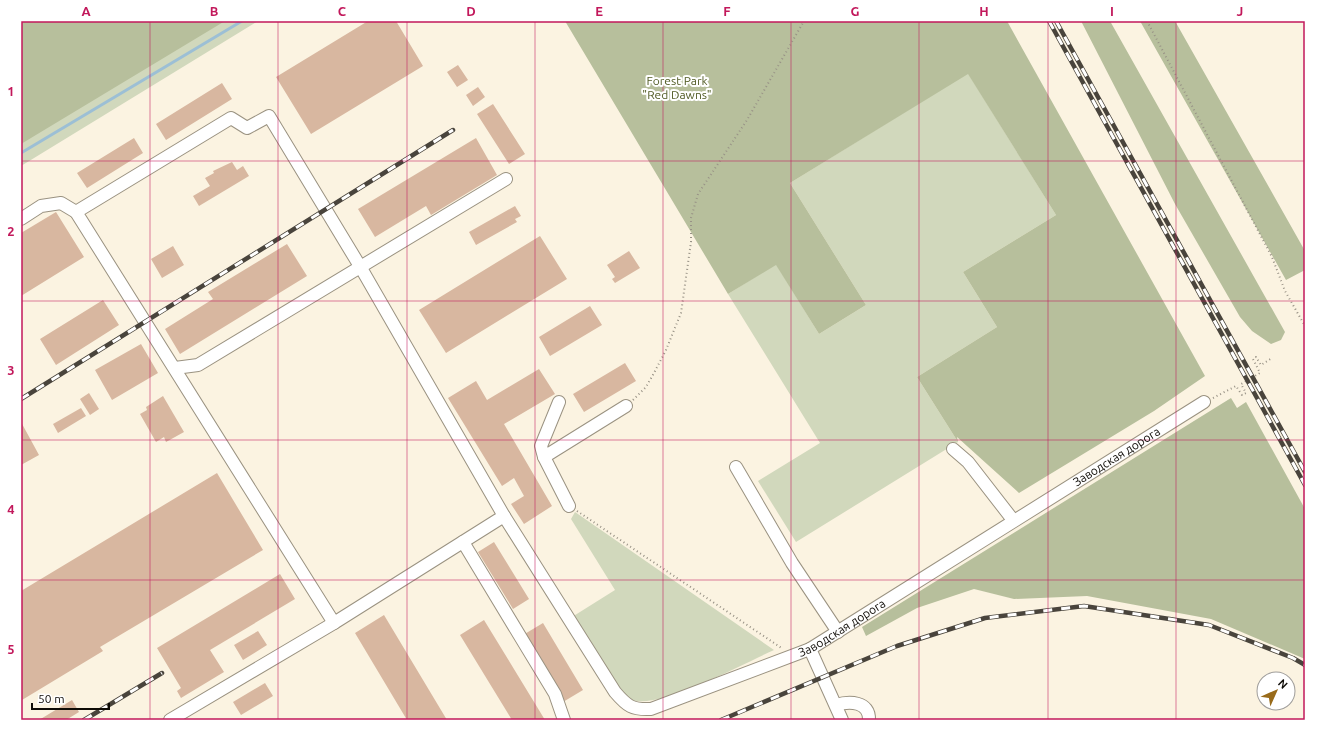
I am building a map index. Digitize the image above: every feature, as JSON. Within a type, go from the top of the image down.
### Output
[{"type":"street","name":"Заводская дорога","points":[[76,212],[231,118],[247,128],[269,116],[361,268],[520,543],[615,692],[626,704],[638,710],[663,706],[794,656],[810,648],[838,632],[1013,520],[1208,400]]},
{"type":"street","points":[[174,368],[198,365],[361,268],[506,179]]},
{"type":"street","points":[[21,219],[41,206],[61,202],[76,212],[334,623]]},
{"type":"street","points":[[559,402],[541,446],[544,457],[569,506]]},
{"type":"street","points":[[544,457],[626,406]]},
{"type":"street","points":[[953,449],[968,462],[1013,520]]},
{"type":"street","points":[[736,467],[792,562],[838,632]]},
{"type":"street","points":[[170,720],[334,623],[504,516]]},
{"type":"street","points":[[462,542],[555,694],[564,720]]},
{"type":"street","points":[[810,648],[842,720]]},
{"type":"street","points":[[836,705],[848,702],[860,704],[866,710],[869,720]]},
{"type":"path","points":[[626,406],[642,391],[654,373],[666,350],[681,313],[691,242],[691,218],[698,194],[747,120],[804,21]]},
{"type":"path","points":[[1147,21],[1272,257],[1285,291],[1305,326]]},
{"type":"path","points":[[1208,400],[1236,386],[1242,396],[1246,393],[1241,384],[1260,373],[1252,359],[1256,357],[1260,365],[1272,358]]},
{"type":"path","points":[[569,506],[794,656]]},
{"type":"green space","points":[[21,21],[258,21],[21,166]]},
{"type":"green space","points":[[21,21],[225,21],[21,144]]},
{"type":"green space","name":"Forest Park \"Red Dawns\"","points":[[565,21],[1007,21],[1205,376],[1154,411],[1019,493],[957,437],[958,442],[917,377],[997,327],[963,272],[1056,215],[968,74],[790,183],[866,305],[819,334],[776,265],[728,294]]},
{"type":"green space","points":[[1081,21],[1110,21],[1285,332],[1281,340],[1271,344],[1252,331],[1240,317],[1175,204]]},
{"type":"green space","points":[[1140,21],[1175,21],[1305,251],[1305,270],[1286,280]]},
{"type":"green space","points":[[968,73],[1056,215],[963,272],[997,327],[917,377],[958,442],[796,542],[758,481],[820,443],[728,294],[776,264],[819,334],[866,305],[790,183]]},
{"type":"green space","points":[[1231,398],[1237,408],[1246,402],[1305,509],[1305,659],[1211,619],[1087,596],[1014,599],[974,589],[917,608],[866,636],[862,627]]},
{"type":"green space","points":[[575,512],[774,650],[706,682],[667,697],[637,701],[626,696],[617,689],[572,617],[615,590],[571,519]]},
{"type":"building","points":[[368,21],[396,21],[423,66],[311,134],[276,77]]},
{"type":"building","points":[[458,65],[468,80],[457,87],[447,72]]},
{"type":"building","points":[[222,83],[232,99],[166,140],[156,124]]},
{"type":"building","points":[[478,87],[485,97],[473,106],[466,95]]},
{"type":"building","points":[[493,104],[525,154],[509,164],[477,114]]},
{"type":"building","points":[[134,138],[143,153],[87,188],[77,173]]},
{"type":"building","points":[[476,138],[497,175],[431,215],[426,206],[375,237],[358,209]]},
{"type":"building","points":[[232,162],[237,170],[243,166],[249,176],[199,206],[193,196],[210,186],[205,178],[214,173],[213,171]]},
{"type":"building","points":[[515,206],[521,216],[515,219],[517,222],[476,245],[469,232]]},
{"type":"building","points":[[56,212],[84,257],[21,296],[21,233]]},
{"type":"building","points":[[540,236],[567,279],[446,353],[419,310]]},
{"type":"building","points":[[287,244],[307,276],[180,354],[165,329],[213,299],[208,292]]},
{"type":"building","points":[[173,246],[184,265],[162,278],[151,259]]},
{"type":"building","points":[[629,251],[640,268],[615,283],[612,279],[615,277],[607,265]]},
{"type":"building","points":[[103,300],[119,325],[56,365],[40,339]]},
{"type":"building","points":[[590,306],[602,325],[550,356],[539,337]]},
{"type":"building","points":[[141,344],[158,373],[112,400],[95,370]]},
{"type":"building","points":[[625,363],[636,381],[584,412],[573,394]]},
{"type":"building","points":[[539,369],[555,394],[504,424],[552,506],[524,524],[511,504],[524,496],[514,478],[502,486],[448,398],[476,381],[487,400]]},
{"type":"building","points":[[89,393],[99,409],[90,415],[80,399]]},
{"type":"building","points":[[163,396],[184,432],[166,442],[164,437],[156,442],[140,414],[147,410],[146,407]]},
{"type":"building","points":[[81,408],[86,416],[58,433],[53,424]]},
{"type":"building","points":[[21,422],[39,455],[21,465]]},
{"type":"building","points":[[217,473],[263,550],[100,647],[103,651],[22,700],[21,591]]},
{"type":"building","points":[[494,542],[529,599],[513,609],[478,552]]},
{"type":"building","points":[[280,574],[295,599],[210,650],[224,672],[181,698],[177,691],[181,688],[157,648]]},
{"type":"building","points":[[384,615],[447,720],[407,720],[355,633]]},
{"type":"building","points":[[484,620],[545,720],[512,720],[460,635]]},
{"type":"building","points":[[543,623],[583,690],[563,702],[523,635]]},
{"type":"building","points":[[258,631],[267,645],[243,660],[234,645]]},
{"type":"building","points":[[265,683],[273,696],[241,715],[233,702]]},
{"type":"building","points":[[72,700],[79,712],[66,720],[39,720]]},
{"type":"waterway","points":[[21,153],[242,21]]},
{"type":"railway","points":[[1049,21],[1305,485]]},
{"type":"railway","points":[[1056,21],[1305,472]]},
{"type":"railway","points":[[21,399],[453,130]]},
{"type":"railway","points":[[721,720],[897,646],[985,618],[1084,606],[1209,625],[1293,658],[1305,665]]},
{"type":"railway","points":[[84,720],[162,673]]}]
